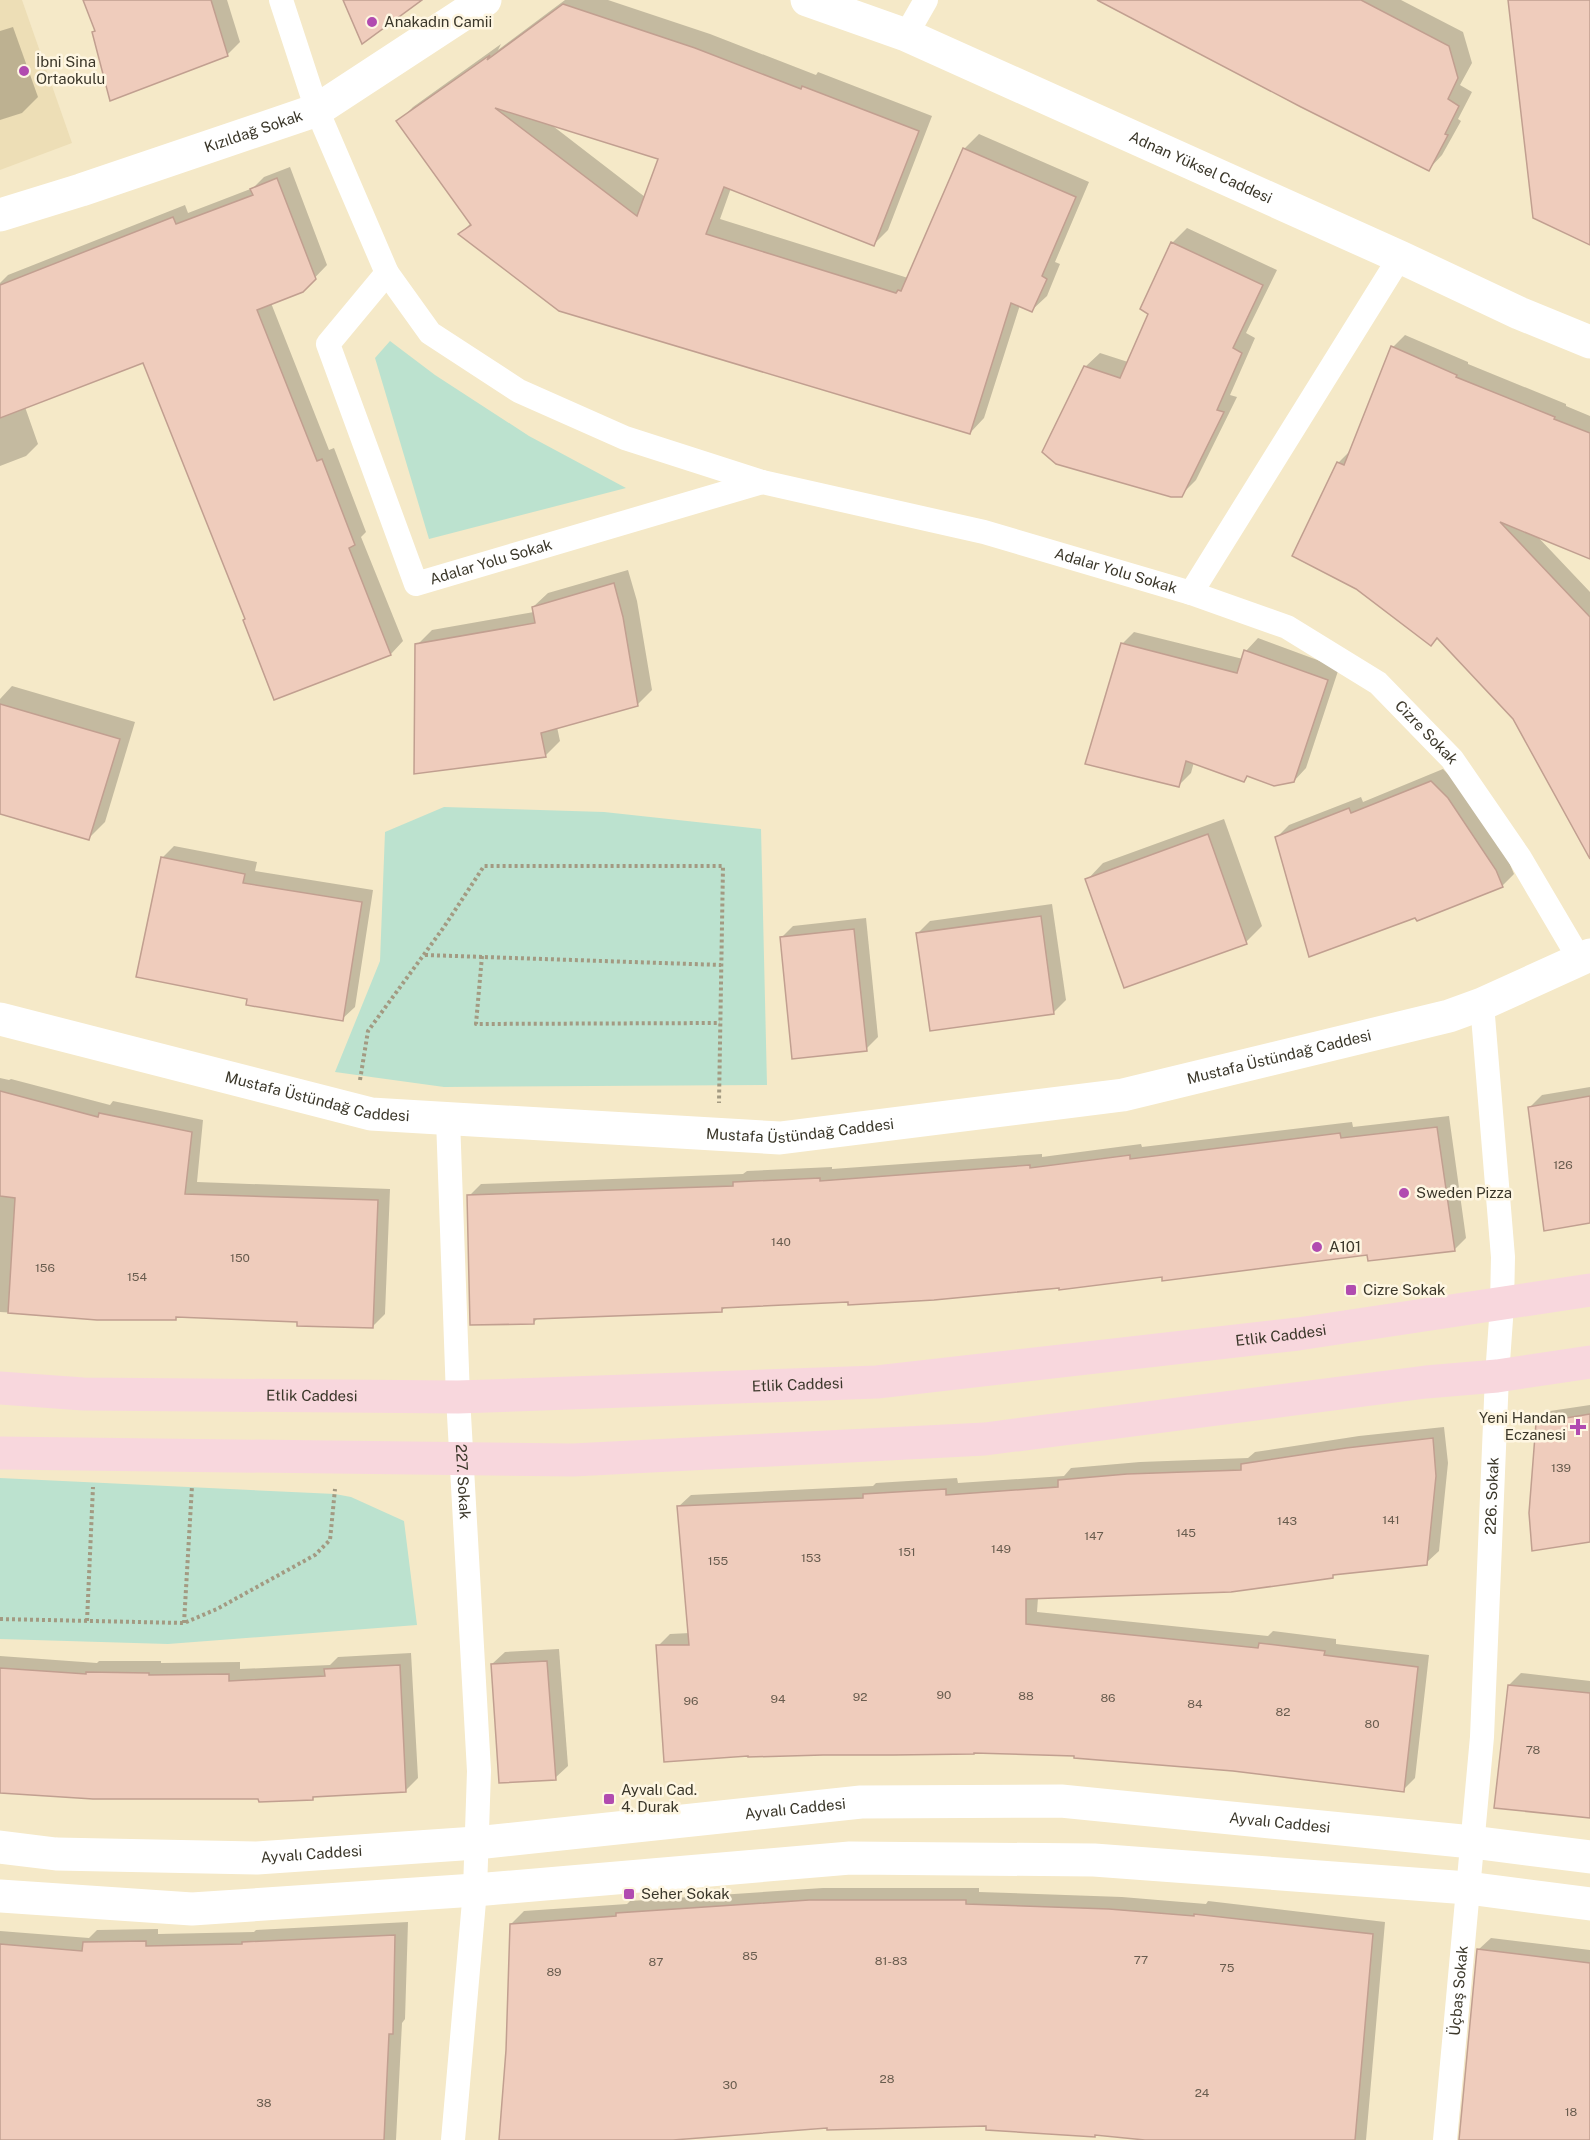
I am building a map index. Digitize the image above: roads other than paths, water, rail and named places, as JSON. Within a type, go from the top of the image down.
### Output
[{"type":"main road","name":"Kızıldağ Sokak","points":[[0,215],[81,190],[316,110],[485,0]]},
{"type":"main road","name":"Adnan Yüksel Caddesi","points":[[807,0],[906,35],[1400,256],[1519,313],[1590,342]]},
{"type":"main road","name":"Mustafa Üstündağ Caddesi","points":[[0,1019],[371,1114],[780,1138],[1123,1095],[1449,1016],[1482,1004],[1585,958]]},
{"type":"main road","name":"Etlik Caddesi","points":[[0,1388],[84,1394],[458,1397],[877,1382],[1298,1334],[1590,1290]]},
{"type":"main road","points":[[0,1453],[573,1460],[985,1439],[1426,1382],[1497,1376],[1590,1362]]},
{"type":"main road","name":"Ayvalı Caddesi","points":[[0,1847],[56,1854],[257,1858],[476,1843],[861,1802],[1061,1801],[1472,1842],[1590,1857]]},
{"type":"main road","points":[[0,1896],[192,1909],[475,1890],[850,1858],[1094,1860],[1468,1888],[1590,1904]]},
{"type":"street","name":"Adalar Yolu Sokak","points":[[281,0],[316,110],[387,273],[430,333],[519,391],[625,438],[762,482],[984,532],[1191,593],[1400,256]]},
{"type":"street","points":[[906,35],[926,0]]},
{"type":"street","name":"Adalar Yolu Sokak","points":[[387,273],[328,344],[416,584],[762,482]]},
{"type":"street","name":"Cizre Sokak","points":[[1191,593],[1287,627],[1378,683],[1452,759],[1585,958]]},
{"type":"street","name":"226. Sokak","points":[[1472,1842],[1482,1737],[1503,1257],[1482,1004]]},
{"type":"street","name":"227. Sokak","points":[[448,1119],[458,1397],[479,1771],[476,1843]]},
{"type":"street","name":"Üçbaş Sokak","points":[[1445,2140],[1472,1842]]},
{"type":"street","points":[[453,2140],[475,1890],[476,1843]]},
{"type":"place","name":"Anakadın Camii","points":[[372,22]]},
{"type":"place","name":"İbni Sina Ortaokulu","points":[[24,71]]},
{"type":"place","name":"Sweden Pizza","points":[[1404,1193]]},
{"type":"place","name":"A101","points":[[1317,1247]]},
{"type":"place","name":"Cizre Sokak","points":[[1351,1290]]},
{"type":"place","name":"Yeni Handan Eczanesi","points":[[1578,1427]]},
{"type":"place","name":"Ayvalı Cad. 4. Durak","points":[[609,1799]]},
{"type":"place","name":"Seher Sokak","points":[[629,1894]]}]
